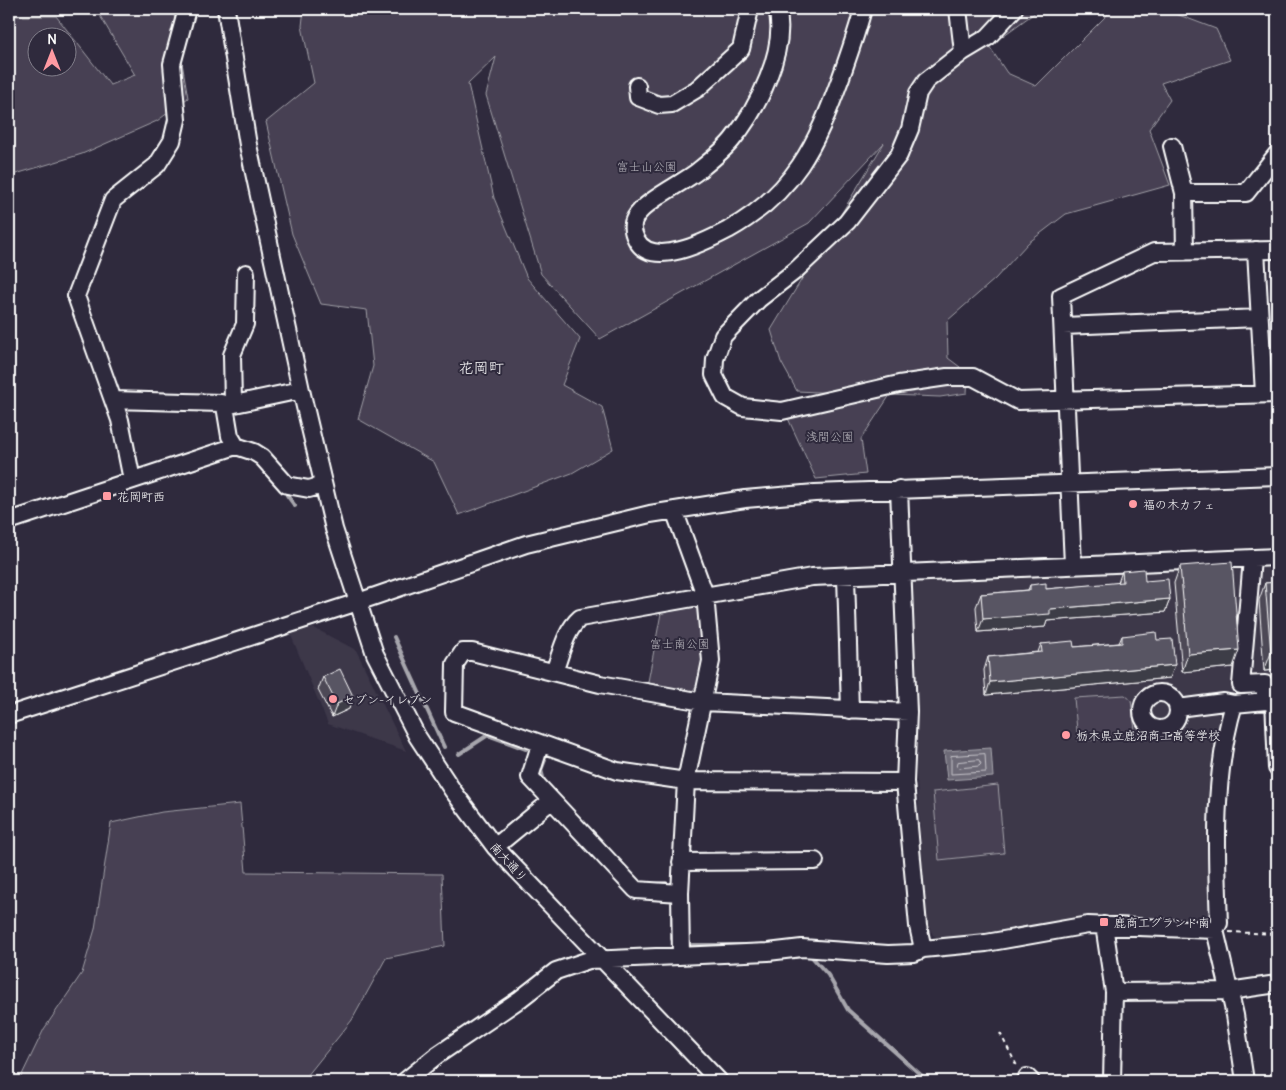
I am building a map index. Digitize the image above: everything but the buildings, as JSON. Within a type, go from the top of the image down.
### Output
[{"type":"street","points":[[132,480],[120,420],[76,296],[113,200],[157,165],[172,141],[177,120],[172,64],[187,9]]},
{"type":"street","name":"南大通り","points":[[226,9],[248,145],[300,390],[323,485],[375,654],[403,712],[453,791],[495,847],[719,1081]]},
{"type":"street","points":[[637,86],[638,97],[659,105],[682,100],[741,48],[750,9]]},
{"type":"street","points":[[777,9],[779,39],[772,73],[755,104],[732,140],[697,172],[664,193],[636,216],[633,223],[633,233],[637,242],[644,249],[654,253],[676,252],[711,239],[746,220],[774,198],[807,158],[829,109],[863,9]]},
{"type":"street","points":[[958,9],[963,52]]},
{"type":"street","points":[[1014,9],[988,37],[963,52],[926,81],[918,93],[910,129],[899,155],[847,222],[802,264],[759,299],[723,336],[715,359],[714,375],[718,387],[731,403],[743,407],[782,411],[898,384],[947,377],[973,378],[1018,401],[1270,394],[1259,318],[1256,250]]},
{"type":"street","points":[[1172,146],[1184,193],[1185,252]]},
{"type":"street","points":[[1184,193],[1246,193],[1277,154]]},
{"type":"street","points":[[1073,566],[1061,296],[1154,252],[1277,250]]},
{"type":"street","points":[[236,446],[230,436],[229,405],[232,355],[245,324],[246,273]]},
{"type":"street","points":[[1063,326],[1259,318]]},
{"type":"street","points":[[111,395],[216,402],[229,405],[300,390]]},
{"type":"street","points":[[9,521],[236,446],[262,457],[287,486],[310,489],[323,485]]},
{"type":"street","points":[[9,715],[358,602],[526,544],[610,523],[674,510],[745,499],[899,489],[1277,476]]},
{"type":"street","points":[[899,489],[908,712],[905,782],[918,926],[924,949]]},
{"type":"street","points":[[674,510],[705,595],[711,661],[686,781],[680,893],[681,956]]},
{"type":"street","points":[[554,672],[568,635],[580,618],[812,577],[1277,557]]},
{"type":"street","points":[[1252,559],[1241,685],[1265,684],[1272,701],[1277,768]]},
{"type":"street","points":[[846,576],[850,710]]},
{"type":"street","points":[[905,782],[686,781],[617,771],[454,712],[455,664],[462,652],[472,652],[600,684],[703,702],[908,712]]},
{"type":"street","points":[[1178,708],[1224,702],[1234,704],[1272,701]]},
{"type":"street","points":[[1234,704],[1226,728],[1218,785],[1218,923],[1221,931],[1229,991],[1236,1015],[1245,1081]]},
{"type":"street","points":[[540,744],[530,777],[551,801],[636,890],[680,893]]},
{"type":"street","points":[[495,847],[551,801]]},
{"type":"street","points":[[681,862],[815,861]]},
{"type":"street","points":[[405,1081],[436,1056],[556,971],[600,958],[768,952],[802,948],[888,954],[914,953],[924,949],[986,943],[1066,928],[1104,925],[1221,931]]},
{"type":"street","points":[[1104,925],[1114,992],[1112,1081]]},
{"type":"street","points":[[1114,992],[1229,991],[1277,984]]},
{"type":"path","points":[[1221,931],[1277,934]]},
{"type":"path","points":[[1000,1033],[1020,1071],[1029,1079]]},
{"type":"shaded area","name":"栃木県立鹿沼商工高等学校","points":[[1277,563],[1277,691],[1225,693],[1214,768],[1209,917],[1205,924],[974,939],[940,939],[933,935],[925,919],[905,577]]},
{"type":"shaded area","points":[[314,628],[356,650],[406,751],[328,724],[290,633]]},
{"type":"green space","points":[[96,9],[173,9],[188,98],[157,121],[82,154],[9,176],[9,13],[10,16],[56,16],[65,28],[28,28],[28,78],[78,78],[78,44],[110,85],[135,75]]},
{"type":"green space","points":[[304,9],[1040,9],[989,46],[1007,73],[1036,86],[1113,9],[1163,9],[1216,29],[1230,60],[1161,83],[1170,100],[1149,129],[1170,185],[1066,214],[1028,243],[995,279],[947,321],[948,358],[968,373],[967,393],[940,397],[890,395],[861,439],[866,474],[816,479],[786,414],[878,395],[797,391],[781,362],[771,330],[884,143],[809,223],[600,339],[541,274],[486,95],[496,57],[468,84],[494,198],[527,278],[580,339],[562,385],[602,407],[613,449],[572,473],[459,515],[434,462],[358,419],[373,366],[367,310],[321,304],[292,234],[266,122],[314,83],[302,26]]},
{"type":"green space","name":"富士南公園","points":[[694,603],[701,608],[705,642],[704,664],[697,684],[690,694],[647,687],[662,608]]},
{"type":"green space","points":[[1125,695],[1131,700],[1136,737],[1078,741],[1074,698]]},
{"type":"green space","points":[[998,785],[1004,853],[939,860],[933,792]]},
{"type":"green space","points":[[240,804],[246,872],[442,874],[445,946],[386,958],[352,1020],[303,1081],[19,1081],[44,1029],[82,973],[95,929],[111,823],[162,812]]},
{"type":"water","points":[[991,748],[993,777],[947,780],[944,751]]},
{"type":"waterway","points":[[287,495],[295,506]]},
{"type":"waterway","points":[[394,637],[444,747]]},
{"type":"waterway","points":[[459,754],[488,735],[526,749]]},
{"type":"waterway","points":[[544,781],[541,770],[545,760]]},
{"type":"waterway","points":[[654,884],[666,883]]},
{"type":"waterway","points":[[672,913],[672,939]]},
{"type":"waterway","points":[[692,945],[755,945]]},
{"type":"waterway","points":[[812,957],[828,975],[848,1010],[922,1076],[922,1081]]},
{"type":"place","name":"花岡町西","points":[[107,496]]},
{"type":"place","name":"福の木カフェ","points":[[1133,504]]},
{"type":"place","name":"セブン-イレブン","points":[[333,699]]},
{"type":"place","name":"栃木県立鹿沼商工高等学校","points":[[1066,735]]},
{"type":"place","name":"鹿商工グランド南","points":[[1104,922]]},
{"type":"district","name":"花岡町","points":[[481,367]]},
{"type":"park label","name":"富士山公園","points":[[647,166]]},
{"type":"park label","name":"浅間公園","points":[[830,436]]}]
